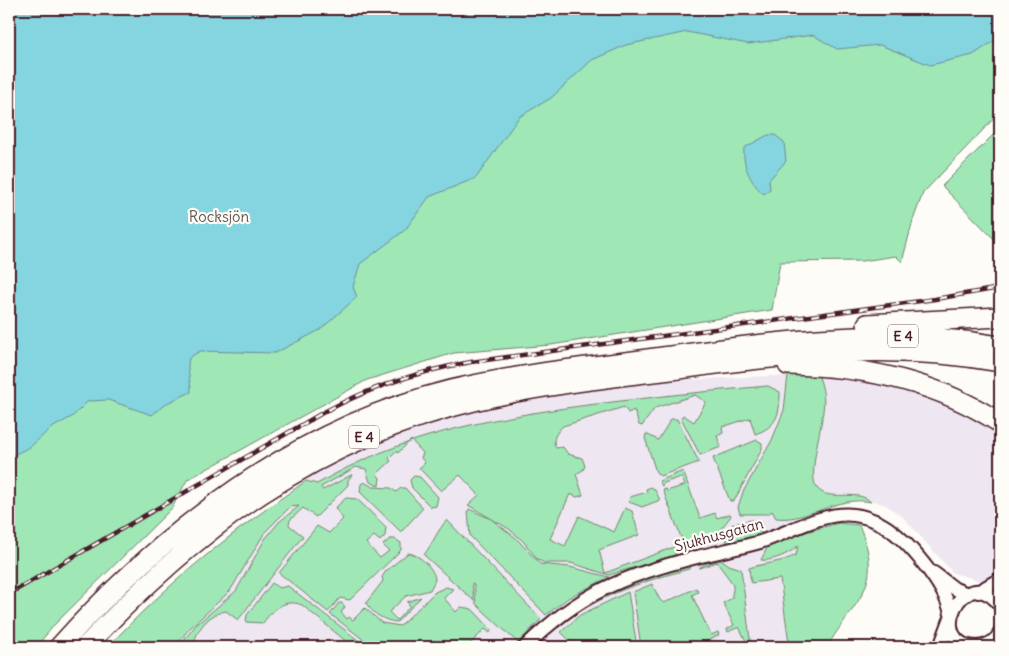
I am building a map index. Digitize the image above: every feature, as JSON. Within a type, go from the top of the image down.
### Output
[{"type":"highway","points":[[754,344],[802,331],[843,326],[1000,317]]},
{"type":"highway","name":"E 4","points":[[59,647],[135,571],[212,505],[290,455],[359,422],[439,394],[495,381],[805,338],[889,335],[946,338],[1000,346]]},
{"type":"highway","name":"E 4","points":[[85,647],[154,578],[224,519],[300,468],[366,436],[428,414],[497,396],[586,380],[818,352],[874,350],[942,353],[1000,362]]},
{"type":"highway","points":[[707,366],[820,367],[887,375],[946,394],[1000,423]]},
{"type":"street","name":"Sjukhusgatan","points":[[525,647],[550,623],[573,605],[606,586],[644,571],[749,545],[824,518],[853,515],[875,521],[896,536],[924,566],[942,592],[954,633],[958,638],[980,647]]},
{"type":"street","name":"Sjukhusgatan","points":[[924,566],[949,585],[973,593],[990,596],[1000,605]]},
{"type":"street","points":[[940,647],[954,606],[973,593],[1000,579]]},
{"type":"street","points":[[980,647],[992,643],[1000,633]]},
{"type":"shaded area","points":[[772,376],[851,379],[900,388],[970,416],[1000,436],[1000,592],[988,583],[953,573],[904,518],[886,505],[854,495],[807,504],[806,532],[793,538],[798,548],[800,570],[786,622],[789,643],[780,644],[779,647],[108,647],[143,610],[236,530],[306,481],[311,474],[350,452],[453,417],[558,395],[662,381]]},
{"type":"green space","name":"Rocksjön","points":[[9,9],[1000,9],[1000,112],[923,193],[913,220],[902,262],[896,256],[862,261],[780,262],[772,310],[551,345],[454,353],[367,380],[187,480],[172,508],[55,624],[36,647],[9,647]]},
{"type":"green space","points":[[1000,128],[1000,240],[998,243],[942,186]]},
{"type":"green space","points":[[812,374],[819,377],[824,398],[814,463],[814,482],[817,488],[828,495],[859,496],[871,502],[846,502],[788,518],[776,518],[772,511],[768,514],[740,514],[738,507],[743,492],[772,440],[784,410],[788,375]]},
{"type":"green space","points":[[768,386],[780,392],[776,419],[768,428],[755,434],[750,418],[722,427],[723,433],[717,436],[721,447],[700,455],[681,418],[683,415],[694,422],[706,402],[695,395],[655,408],[642,426],[639,425],[634,410],[628,413],[624,407],[561,428],[554,442],[556,448],[563,447],[568,454],[582,458],[585,466],[583,470],[576,474],[583,495],[577,497],[570,494],[550,539],[565,546],[579,516],[614,532],[625,508],[632,511],[639,535],[599,550],[605,573],[674,547],[677,551],[675,555],[609,575],[571,563],[544,563],[537,559],[523,541],[509,529],[468,505],[479,495],[460,475],[441,491],[419,468],[425,463],[421,458],[423,453],[412,441],[477,423],[580,406]]},
{"type":"green space","points":[[671,419],[677,419],[699,462],[660,476],[656,472],[645,438],[646,434],[658,440]]},
{"type":"green space","points":[[757,440],[762,443],[762,449],[734,501],[730,501],[713,458]]},
{"type":"green space","points":[[409,442],[398,453],[396,451],[389,458],[391,461],[377,474],[380,478],[379,486],[370,482],[366,469],[356,467],[321,487],[323,490],[353,474],[348,480],[348,485],[316,517],[303,508],[290,520],[289,525],[303,536],[238,620],[226,611],[220,613],[208,619],[200,629],[193,647],[178,647],[196,625],[236,591],[265,539],[279,522],[299,506],[290,507],[265,532],[230,591],[188,630],[175,647],[108,647],[154,601],[202,558],[306,481],[317,484],[348,467]]},
{"type":"green space","points":[[683,471],[700,518],[715,513],[717,518],[730,514],[731,516],[717,534],[691,542],[685,548],[663,490],[666,489],[667,491],[685,485],[681,477],[664,483],[662,486],[659,481]]},
{"type":"green space","points":[[414,476],[420,477],[438,497],[436,506],[431,507],[412,488],[410,480]]},
{"type":"green space","points":[[364,482],[373,487],[391,488],[396,492],[401,488],[405,488],[423,508],[401,532],[360,492],[361,484]]},
{"type":"green space","points":[[651,487],[655,490],[660,500],[642,507],[629,502],[630,497],[647,492],[646,489]]},
{"type":"green space","points":[[346,498],[357,499],[386,527],[385,536],[380,541],[374,536],[366,543],[380,558],[389,551],[383,545],[390,539],[395,539],[401,543],[401,550],[351,599],[340,598],[328,612],[279,573],[317,526],[329,533],[343,519],[335,508]]},
{"type":"green space","points":[[469,509],[491,519],[516,538],[540,564],[570,567],[609,577],[568,598],[546,615],[470,536]]},
{"type":"green space","points":[[447,520],[541,619],[518,643],[476,604],[474,584],[472,583],[474,601],[424,555]]},
{"type":"green space","points":[[751,520],[760,521],[762,526],[760,536],[727,545],[726,533],[733,524]]},
{"type":"green space","points":[[838,523],[859,525],[869,563],[868,577],[864,590],[829,644],[829,647],[779,647],[780,644],[789,643],[780,579],[751,583],[749,568],[790,558],[796,555],[798,546],[781,556],[770,560],[761,560],[767,548],[806,532]]},
{"type":"green space","points":[[408,553],[417,556],[426,563],[432,571],[435,580],[430,590],[406,596],[389,612],[397,620],[410,606],[407,602],[421,597],[397,622],[388,620],[375,614],[366,603],[383,581],[382,577],[386,571]]},
{"type":"green space","points":[[722,560],[729,565],[741,569],[751,647],[733,647],[746,641],[739,627],[728,632],[727,629],[734,625],[723,603],[732,598],[733,588],[731,581],[717,562],[699,568],[704,564]]},
{"type":"green space","points":[[690,565],[689,569],[654,579],[604,598],[558,628],[557,624],[597,597],[650,575]]},
{"type":"green space","points":[[272,583],[279,588],[288,586],[367,647],[353,647],[302,605],[296,603],[285,604],[275,609],[263,623],[246,622],[247,615]]},
{"type":"green space","points":[[652,584],[660,600],[664,603],[696,588],[698,592],[692,595],[711,635],[718,632],[719,635],[696,647],[641,647],[633,592]]},
{"type":"green space","points":[[446,587],[453,589],[444,598],[456,612],[461,607],[472,609],[491,629],[490,633],[485,629],[467,647],[373,647],[330,614],[339,603],[342,603],[345,607],[341,612],[347,619],[349,617],[353,620],[365,608],[382,623],[400,626],[435,592]]},
{"type":"green space","points":[[628,592],[637,647],[576,647],[561,632],[580,615]]},
{"type":"water","name":"Rocksjön","points":[[9,9],[1000,9],[1000,37],[973,55],[930,65],[880,45],[837,49],[813,35],[748,44],[687,32],[626,45],[592,60],[551,98],[519,117],[476,178],[429,197],[405,230],[360,264],[353,287],[357,297],[320,330],[275,353],[200,351],[189,358],[191,392],[167,403],[152,415],[108,400],[88,401],[73,416],[50,429],[30,447],[9,457]]},
{"type":"water","points":[[768,135],[775,135],[784,142],[786,161],[769,180],[770,189],[764,194],[748,174],[744,161],[744,148]]},
{"type":"railway","points":[[9,594],[324,412],[359,395],[414,375],[471,362],[935,299],[1000,288]]}]
